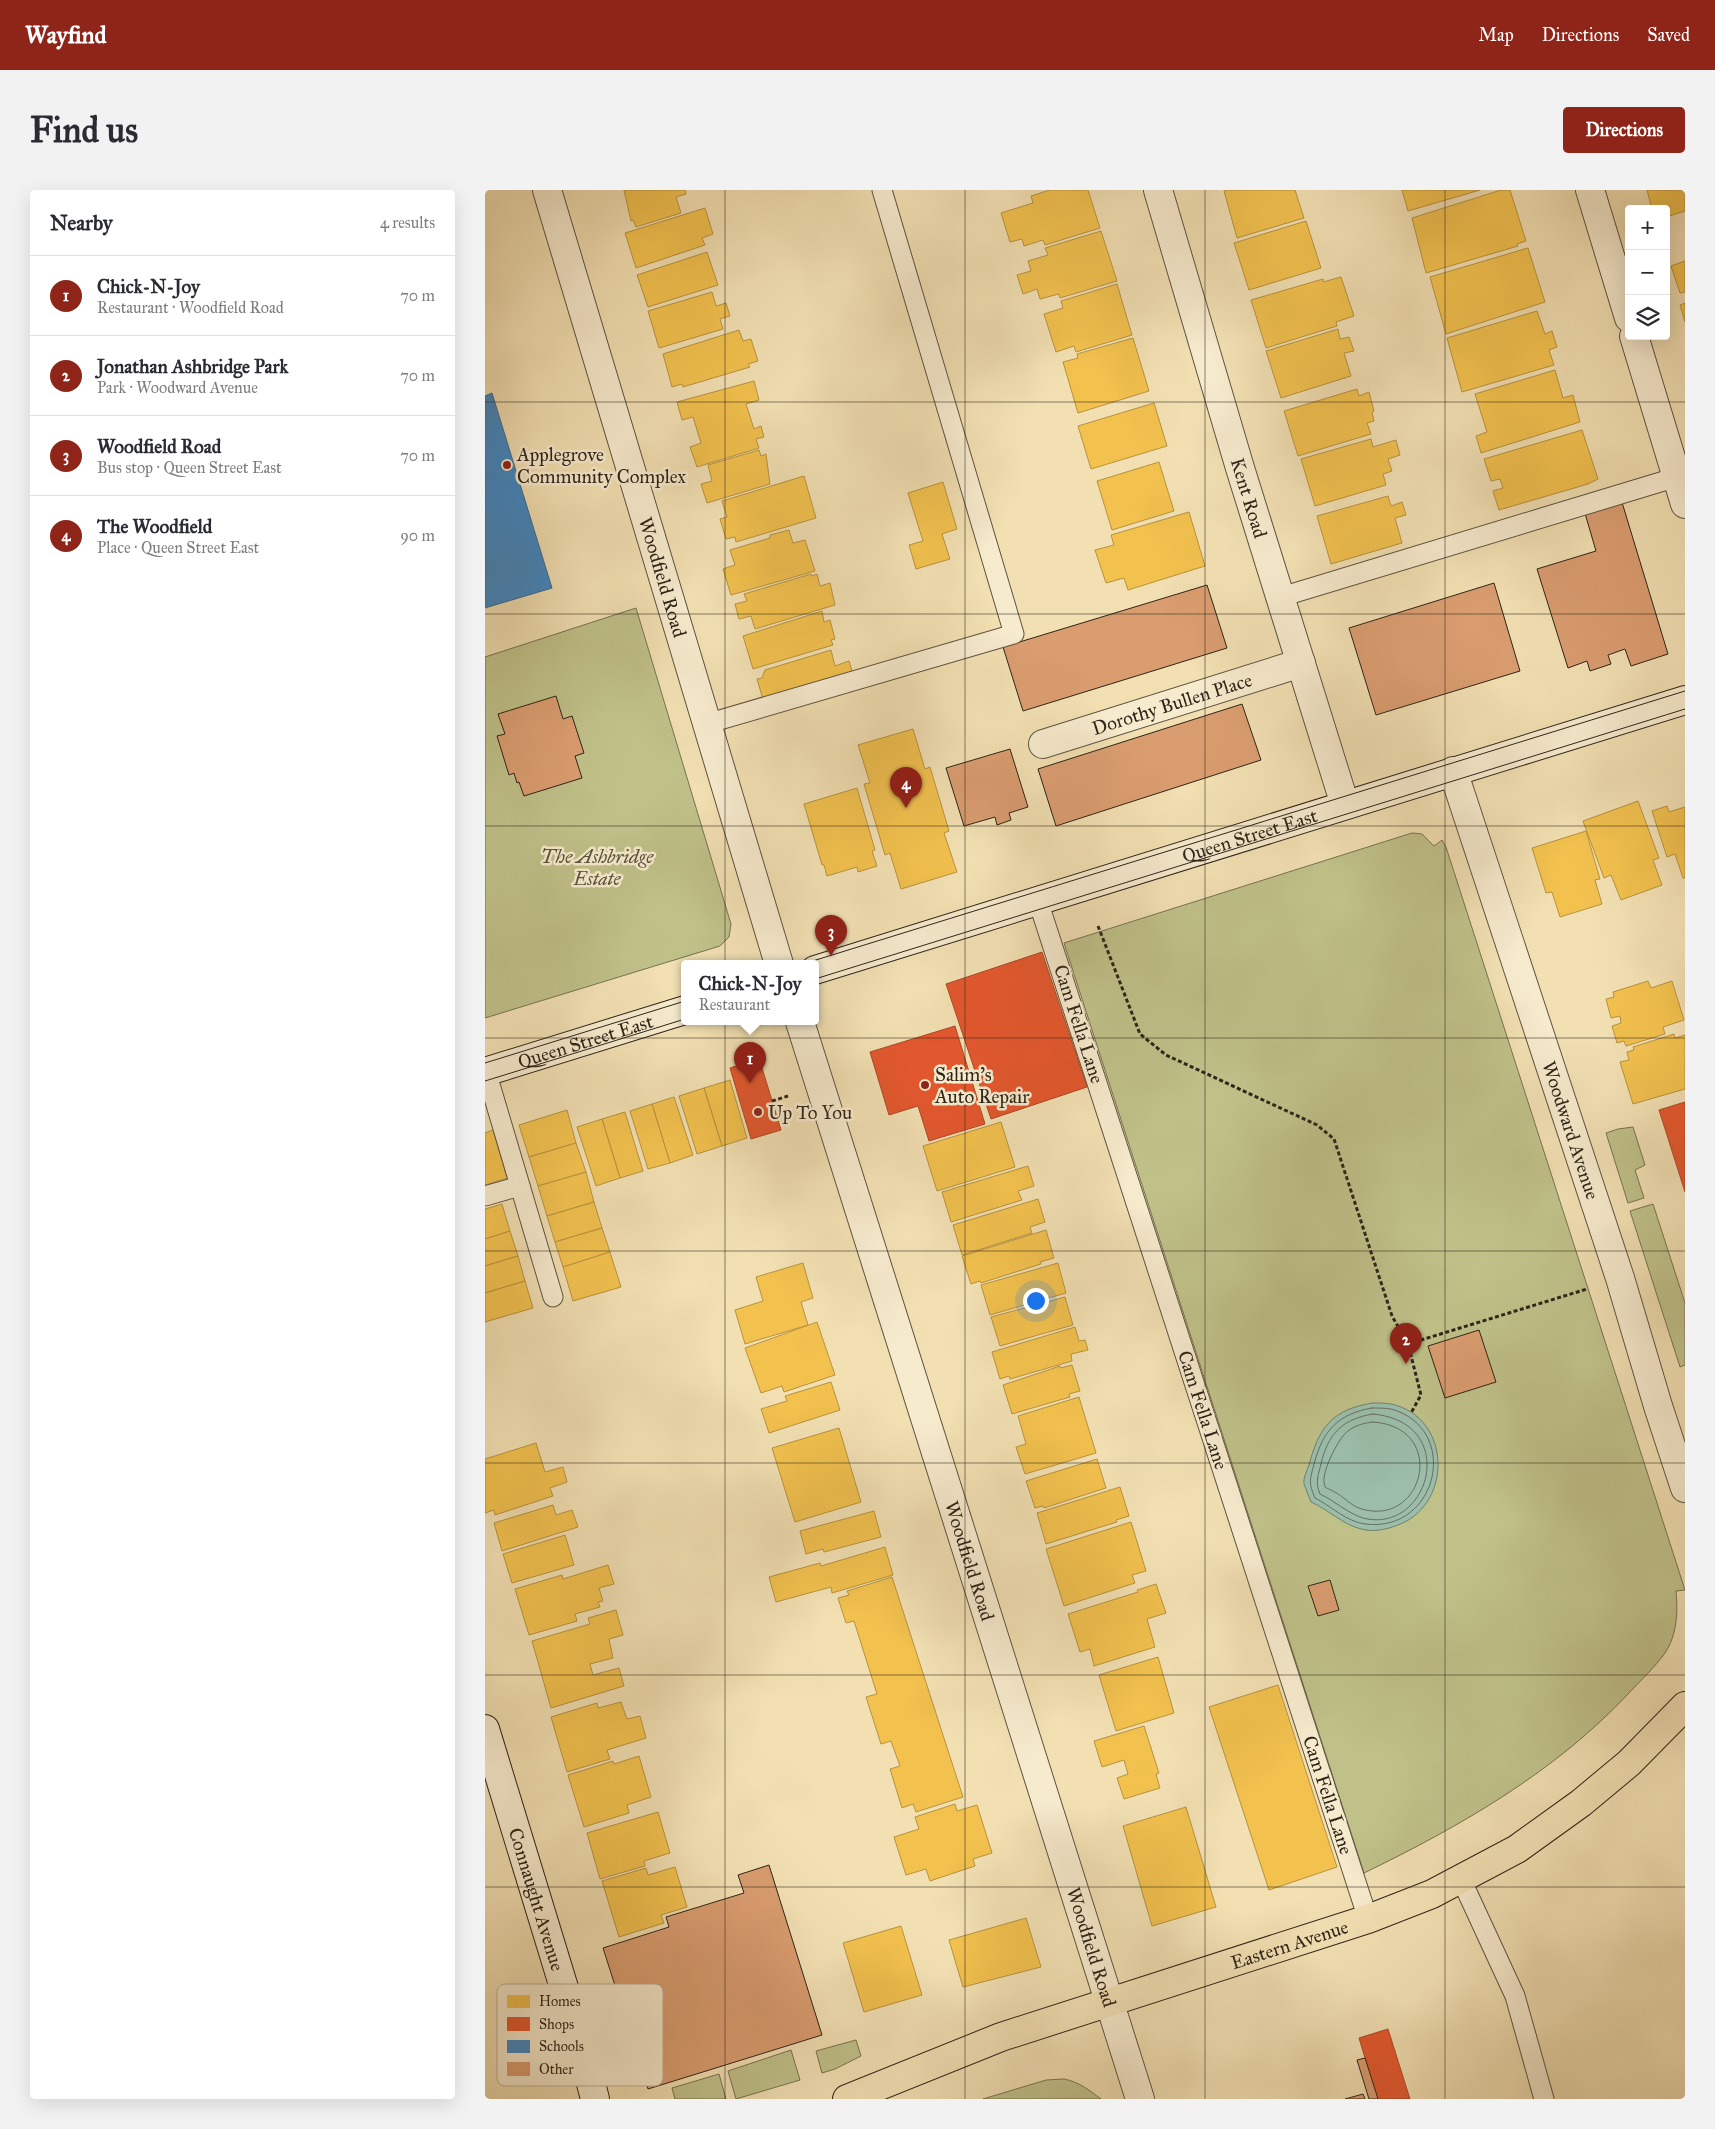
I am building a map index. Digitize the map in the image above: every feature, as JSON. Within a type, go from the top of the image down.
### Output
[{"type":"main road","name":"Eastern Avenue","points":[[847,2099],[1001,2036],[1368,1919],[1432,1894],[1517,1849],[1581,1803],[1629,1762],[1685,1706]]},
{"type":"street","name":"Woodfield Road","points":[[547,190],[778,960]]},
{"type":"street","name":"Kent Road","points":[[1158,190],[1345,805]]},
{"type":"street","points":[[1590,190],[1625,305]]},
{"type":"street","points":[[1635,340],[1685,504]]},
{"type":"street","name":"Dorothy Bullen Place","points":[[1043,744],[1301,663]]},
{"type":"street","name":"Queen Street East","points":[[819,969],[1685,700]]},
{"type":"street","name":"Woodward Avenue","points":[[1453,771],[1620,1278],[1658,1406],[1685,1488]]},
{"type":"street","name":"Queen Street East","points":[[486,1071],[681,1011]]},
{"type":"street","name":"Woodfield Road","points":[[800,1025],[1140,2099]]},
{"type":"street","name":"Connaught Avenue","points":[[485,1729],[563,1984]]},
{"type":"street","name":"Connaught Avenue","points":[[592,2086],[595,2099]]},
{"type":"lane","points":[[706,724],[1014,634],[882,190]]},
{"type":"lane","points":[[1281,598],[1677,477]]},
{"type":"lane","name":"Cam Fella Lane","points":[[1038,901],[1368,1919]]},
{"type":"lane","points":[[486,1071],[553,1297]]},
{"type":"lane","points":[[485,1196],[520,1186]]},
{"type":"lane","points":[[1461,1879],[1515,1996],[1544,2099]]},
{"type":"path","points":[[1098,926],[1140,1034],[1166,1055],[1317,1125],[1334,1139],[1393,1316],[1408,1344],[1421,1395],[1411,1413]]},
{"type":"path","points":[[1408,1344],[1587,1289]]},
{"type":"green space","name":"The Ashbridge Estate","points":[[636,608],[731,924],[729,937],[720,946],[485,1018],[485,657]]},
{"type":"green space","points":[[1412,833],[1422,834],[1434,846],[1442,840],[1446,847],[1685,1590],[1676,1591],[1676,1623],[1672,1639],[1665,1653],[1629,1693],[1570,1748],[1505,1795],[1471,1816],[1364,1873],[1064,943]]},
{"type":"green space","points":[[1633,1127],[1645,1165],[1635,1170],[1644,1198],[1628,1203],[1606,1133]]},
{"type":"green space","points":[[1653,1204],[1685,1303],[1685,1365],[1680,1367],[1630,1211]]},
{"type":"green space","points":[[856,2040],[861,2056],[835,2069],[822,2073],[816,2051]]},
{"type":"green space","points":[[791,2050],[800,2080],[736,2099],[728,2071]]},
{"type":"green space","points":[[719,2074],[726,2099],[675,2099],[672,2088]]},
{"type":"green space","points":[[1064,2079],[1079,2084],[1101,2099],[983,2099],[1046,2080]]},
{"type":"water","points":[[1372,1403],[1391,1404],[1411,1412],[1426,1426],[1435,1444],[1438,1463],[1436,1483],[1428,1501],[1414,1516],[1395,1526],[1365,1530],[1354,1527],[1311,1502],[1304,1482],[1317,1440],[1329,1422],[1347,1410]]},
{"type":"building: Homes","points":[[624,190],[685,190],[686,194],[676,197],[681,213],[636,227],[633,220],[631,221]]},
{"type":"building: Homes","points":[[1050,190],[1088,190],[1100,228],[1045,245],[1043,240],[1024,246],[1022,239],[1010,242],[1001,213],[1033,203],[1031,196]]},
{"type":"building: Homes","points":[[1295,190],[1304,218],[1237,238],[1224,191]]},
{"type":"building: Homes","points":[[1402,190],[1480,190],[1408,211]]},
{"type":"building: Homes","points":[[1501,190],[1510,190],[1526,241],[1517,244],[1518,246],[1426,273],[1412,218]]},
{"type":"building: Homes","points":[[1647,190],[1685,190],[1685,211],[1670,216],[1670,205],[1651,205]]},
{"type":"building: Homes","points":[[705,208],[713,234],[702,238],[705,245],[636,268],[625,233]]},
{"type":"building: Homes","points":[[1306,221],[1321,268],[1249,290],[1234,243]]},
{"type":"building: Homes","points":[[1101,231],[1117,281],[1060,298],[1059,294],[1040,299],[1037,289],[1023,294],[1017,275],[1031,271],[1028,261],[1048,255],[1045,248]]},
{"type":"building: Homes","points":[[1528,248],[1545,302],[1446,334],[1430,277]]},
{"type":"building: Homes","points":[[707,252],[718,285],[648,307],[637,275]]},
{"type":"building: Homes","points":[[1685,261],[1685,292],[1680,293],[1671,266]]},
{"type":"building: Homes","points":[[1341,277],[1354,316],[1336,322],[1337,326],[1266,348],[1251,300],[1323,279],[1323,282]]},
{"type":"building: Homes","points":[[1117,284],[1132,335],[1076,352],[1074,346],[1056,352],[1044,314],[1063,308],[1061,301]]},
{"type":"building: Homes","points":[[712,292],[716,306],[726,303],[730,316],[720,319],[723,329],[659,348],[648,311]]},
{"type":"building: Homes","points":[[1685,303],[1685,322],[1680,305]]},
{"type":"building: Homes","points":[[1537,311],[1545,334],[1552,331],[1557,347],[1549,350],[1554,365],[1462,392],[1447,338]]},
{"type":"building: Homes","points":[[1338,329],[1340,339],[1349,337],[1354,351],[1344,353],[1351,376],[1281,398],[1266,351]]},
{"type":"building: Homes","points":[[739,330],[743,341],[751,339],[758,361],[748,364],[750,367],[683,387],[682,384],[672,387],[663,354]]},
{"type":"building: Homes","points":[[1133,338],[1149,391],[1078,413],[1063,362],[1078,358],[1077,354]]},
{"type":"building: Homes","points":[[1555,370],[1563,398],[1573,395],[1580,422],[1481,453],[1476,436],[1487,432],[1475,394]]},
{"type":"building: Homes","points":[[754,381],[759,400],[746,404],[754,429],[761,426],[764,437],[756,439],[759,448],[697,467],[690,447],[701,443],[693,417],[682,420],[677,402]]},
{"type":"building: Homes","points":[[1357,389],[1359,396],[1369,392],[1374,411],[1372,412],[1374,421],[1367,423],[1371,434],[1298,456],[1284,411]]},
{"type":"building: Homes","points":[[1154,403],[1167,446],[1091,469],[1078,426]]},
{"type":"building: Homes","points":[[1582,430],[1598,479],[1588,484],[1499,510],[1493,491],[1503,488],[1500,479],[1491,481],[1484,459]]},
{"type":"building: Homes","points":[[1371,439],[1373,447],[1396,440],[1400,455],[1388,459],[1392,471],[1383,474],[1386,485],[1315,506],[1301,459]]},
{"type":"building: Homes","points":[[759,450],[761,456],[766,454],[770,484],[707,503],[701,484],[712,481],[708,465]]},
{"type":"building: Homes","points":[[1159,462],[1174,511],[1112,530],[1097,481]]},
{"type":"building: Homes","points":[[804,476],[816,518],[736,542],[735,537],[726,539],[720,519],[727,517],[722,501]]},
{"type":"building: Homes","points":[[943,482],[957,529],[942,534],[950,559],[916,569],[909,545],[923,541],[908,493]]},
{"type":"building: Homes","points":[[1388,496],[1391,506],[1402,502],[1406,515],[1395,518],[1402,543],[1331,564],[1317,516]]},
{"type":"building: Homes","points":[[1189,512],[1205,566],[1128,590],[1124,578],[1106,583],[1095,550],[1114,545],[1111,535]]},
{"type":"building: Homes","points":[[789,530],[793,543],[805,540],[815,571],[731,595],[723,569],[735,565],[730,550]]},
{"type":"building: Homes","points":[[811,574],[812,576],[817,574],[820,586],[830,583],[835,605],[755,629],[751,616],[739,619],[735,604],[747,601],[744,594]]},
{"type":"building: Homes","points":[[822,611],[824,622],[830,620],[835,639],[831,640],[833,645],[753,669],[743,636]]},
{"type":"building: Homes","points":[[831,650],[835,666],[849,661],[854,677],[764,703],[757,679],[762,678],[765,670]]},
{"type":"building: Homes","points":[[913,729],[925,769],[930,767],[949,831],[944,833],[957,872],[901,889],[890,853],[885,855],[864,784],[870,783],[858,745]]},
{"type":"building: Homes","points":[[857,788],[875,850],[872,851],[877,866],[858,872],[857,867],[827,876],[804,804]]},
{"type":"building: Homes","points":[[1638,801],[1659,858],[1653,860],[1662,885],[1621,900],[1611,875],[1604,878],[1583,821]]},
{"type":"building: Homes","points":[[1667,806],[1669,812],[1685,807],[1685,878],[1683,878],[1675,854],[1667,857],[1652,811]]},
{"type":"building: Homes","points":[[1586,831],[1600,879],[1595,880],[1602,904],[1560,917],[1552,892],[1546,893],[1532,848]]},
{"type":"building: Homes","points":[[1648,981],[1651,988],[1672,981],[1684,1020],[1663,1027],[1665,1034],[1626,1046],[1624,1041],[1617,1043],[1612,1026],[1621,1023],[1620,1016],[1611,1018],[1606,999],[1614,997],[1613,992]]},
{"type":"building: Homes","points":[[1674,1034],[1675,1038],[1685,1035],[1685,1089],[1633,1104],[1620,1062],[1629,1060],[1627,1052],[1634,1050],[1633,1047]]},
{"type":"building: Homes","points":[[730,1080],[747,1138],[722,1146],[704,1088]]},
{"type":"building: Homes","points":[[704,1088],[722,1146],[697,1154],[679,1096]]},
{"type":"building: Homes","points":[[674,1097],[693,1155],[670,1163],[652,1104]]},
{"type":"building: Homes","points":[[652,1104],[670,1163],[648,1169],[630,1111]]},
{"type":"building: Homes","points":[[567,1110],[576,1143],[529,1157],[519,1125]]},
{"type":"building: Homes","points":[[625,1112],[643,1171],[620,1178],[602,1119]]},
{"type":"building: Homes","points":[[602,1119],[620,1178],[596,1186],[577,1127]]},
{"type":"building: Homes","points":[[1001,1122],[1015,1167],[937,1191],[923,1146]]},
{"type":"building: Homes","points":[[493,1130],[507,1178],[485,1185],[485,1133]]},
{"type":"building: Homes","points":[[576,1143],[586,1172],[538,1186],[529,1157]]},
{"type":"building: Homes","points":[[1028,1166],[1034,1186],[1018,1191],[1022,1200],[951,1222],[942,1192]]},
{"type":"building: Homes","points":[[586,1172],[594,1202],[547,1216],[538,1186]]},
{"type":"building: Homes","points":[[1038,1199],[1045,1222],[1030,1227],[1032,1233],[962,1255],[953,1225]]},
{"type":"building: Homes","points":[[594,1202],[602,1228],[555,1242],[547,1216]]},
{"type":"building: Homes","points":[[502,1204],[510,1231],[485,1239],[485,1209]]},
{"type":"building: Homes","points":[[602,1228],[610,1252],[563,1267],[555,1242]]},
{"type":"building: Homes","points":[[1046,1230],[1054,1258],[981,1283],[980,1281],[971,1284],[962,1256]]},
{"type":"building: Homes","points":[[510,1231],[518,1256],[485,1266],[485,1239]]},
{"type":"building: Homes","points":[[610,1252],[621,1287],[573,1301],[563,1267]]},
{"type":"building: Homes","points":[[518,1256],[525,1281],[485,1293],[485,1266]]},
{"type":"building: Homes","points":[[803,1263],[813,1298],[801,1302],[808,1325],[745,1344],[735,1310],[763,1301],[756,1277]]},
{"type":"building: Homes","points":[[1058,1263],[1066,1293],[990,1315],[981,1285]]},
{"type":"building: Homes","points":[[525,1281],[533,1308],[485,1322],[485,1293]]},
{"type":"building: Homes","points":[[1065,1297],[1073,1325],[1000,1346],[991,1317]]},
{"type":"building: Homes","points":[[817,1322],[835,1375],[784,1392],[782,1386],[761,1393],[745,1348]]},
{"type":"building: Homes","points":[[1075,1327],[1079,1341],[1085,1340],[1088,1350],[1071,1354],[1072,1361],[1010,1379],[1009,1376],[1000,1379],[992,1352]]},
{"type":"building: Homes","points":[[1072,1365],[1080,1391],[1069,1394],[1070,1397],[1012,1414],[1003,1385],[1060,1366],[1060,1368]]},
{"type":"building: Homes","points":[[831,1382],[840,1410],[769,1433],[761,1409],[787,1401],[785,1396]]},
{"type":"building: Homes","points":[[1079,1397],[1096,1453],[1025,1474],[1016,1447],[1026,1444],[1018,1416]]},
{"type":"building: Homes","points":[[839,1428],[861,1502],[795,1522],[772,1448]]},
{"type":"building: Homes","points":[[536,1443],[545,1472],[563,1467],[567,1482],[550,1488],[553,1496],[495,1515],[494,1510],[485,1513],[485,1459]]},
{"type":"building: Homes","points":[[1097,1459],[1106,1488],[1044,1508],[1043,1506],[1035,1508],[1026,1481]]},
{"type":"building: Homes","points":[[1120,1487],[1129,1516],[1116,1520],[1117,1522],[1046,1544],[1037,1513]]},
{"type":"building: Homes","points":[[553,1505],[556,1515],[572,1510],[578,1527],[502,1551],[494,1523]]},
{"type":"building: Homes","points":[[874,1511],[881,1537],[824,1552],[823,1549],[806,1554],[800,1531]]},
{"type":"building: Homes","points":[[1131,1522],[1146,1571],[1132,1575],[1135,1583],[1064,1606],[1046,1549]]},
{"type":"building: Homes","points":[[565,1535],[574,1565],[512,1583],[503,1554]]},
{"type":"building: Homes","points":[[885,1547],[893,1575],[832,1593],[831,1587],[776,1602],[769,1577],[820,1563],[821,1566]]},
{"type":"building: Homes","points":[[608,1565],[614,1584],[599,1588],[603,1601],[598,1602],[600,1607],[575,1614],[577,1621],[529,1635],[515,1589],[562,1575],[563,1579]]},
{"type":"building: Homes","points":[[892,1577],[963,1797],[916,1812],[913,1804],[902,1808],[890,1769],[900,1766],[891,1741],[881,1744],[866,1697],[877,1694],[854,1621],[846,1623],[838,1598],[849,1595],[847,1591]]},
{"type":"building: Homes","points":[[1156,1584],[1166,1613],[1147,1619],[1155,1647],[1094,1666],[1090,1649],[1080,1652],[1068,1614],[1138,1592],[1137,1590]]},
{"type":"building: Homes","points":[[616,1610],[623,1635],[609,1639],[613,1658],[590,1664],[593,1675],[619,1668],[624,1686],[551,1708],[532,1641],[590,1624],[588,1618]]},
{"type":"building: Homes","points":[[1158,1657],[1174,1713],[1116,1731],[1099,1675]]},
{"type":"building: Homes","points":[[1278,1685],[1337,1867],[1269,1890],[1209,1707]]},
{"type":"building: Homes","points":[[621,1702],[627,1719],[640,1716],[646,1738],[607,1750],[610,1759],[567,1772],[551,1717],[597,1703],[598,1708]]},
{"type":"building: Homes","points":[[1144,1726],[1159,1773],[1156,1774],[1160,1788],[1124,1799],[1117,1778],[1128,1774],[1124,1760],[1102,1767],[1094,1741]]},
{"type":"building: Homes","points":[[639,1756],[651,1797],[627,1805],[629,1813],[584,1827],[568,1775],[613,1761],[614,1764]]},
{"type":"building: Homes","points":[[955,1804],[957,1811],[977,1805],[992,1853],[973,1859],[975,1866],[930,1881],[926,1869],[906,1875],[894,1837],[919,1829],[915,1817]]},
{"type":"building: Homes","points":[[1186,1807],[1216,1907],[1152,1926],[1123,1826]]},
{"type":"building: Homes","points":[[658,1812],[670,1853],[644,1861],[645,1866],[600,1879],[587,1833]]},
{"type":"building: Homes","points":[[675,1867],[687,1907],[661,1915],[664,1923],[619,1937],[602,1881],[646,1868],[648,1875]]},
{"type":"building: Homes","points":[[1026,1918],[1041,1967],[963,1987],[949,1940]]},
{"type":"building: Homes","points":[[901,1926],[922,1995],[864,2012],[843,1943]]},
{"type":"building: Shops","points":[[1042,952],[1087,1087],[991,1119],[946,984]]},
{"type":"building: Shops","points":[[955,1026],[985,1124],[929,1141],[918,1106],[889,1115],[870,1052]]},
{"type":"building: Shops","points":[[759,1058],[781,1130],[751,1139],[730,1068]]},
{"type":"building: Shops","points":[[1685,1102],[1685,1192],[1659,1110]]},
{"type":"building: Shops","points":[[1388,2029],[1410,2099],[1378,2099],[1365,2058],[1359,2038]]},
{"type":"building: Schools","points":[[492,393],[552,588],[485,608],[485,396]]},
{"type":"building: Other","points":[[1621,499],[1668,654],[1631,666],[1625,649],[1608,655],[1611,664],[1590,671],[1587,661],[1568,668],[1537,569],[1596,551],[1584,510]]},
{"type":"building: Other","points":[[1494,583],[1520,671],[1376,715],[1349,628]]},
{"type":"building: Other","points":[[1207,585],[1227,648],[1023,711],[1003,647]]},
{"type":"building: Other","points":[[556,696],[563,719],[572,716],[584,753],[575,756],[582,778],[524,796],[514,773],[509,775],[497,736],[505,734],[498,714]]},
{"type":"building: Other","points":[[1242,704],[1261,760],[1056,826],[1038,769]]},
{"type":"building: Other","points":[[1010,749],[1028,807],[1009,813],[1011,820],[997,825],[995,817],[964,826],[946,768]]},
{"type":"building: Other","points":[[1479,1330],[1496,1382],[1445,1398],[1428,1346]]},
{"type":"building: Other","points":[[1330,1580],[1339,1610],[1318,1616],[1308,1586]]},
{"type":"building: Other","points":[[769,1865],[822,2035],[663,2084],[663,1984],[614,1984],[603,1948],[669,1927],[666,1917],[744,1893],[738,1875]]},
{"type":"building: Other","points":[[1365,2058],[1378,2099],[1369,2099],[1357,2060]]},
{"type":"building: Other","points":[[647,2086],[658,2086],[648,2089]]},
{"type":"building: Other","points":[[1363,2094],[1365,2099],[1345,2099]]},
{"type":"tram line","points":[[816,960],[1685,691]]},
{"type":"tram line","points":[[819,978],[1685,709]]},
{"type":"tram line","points":[[485,1063],[681,1002]]},
{"type":"tram line","points":[[485,1081],[681,1020]]},
{"type":"place","name":"Applegrove Community Complex","points":[[507,465]]},
{"type":"place","name":"The Woodfield","points":[[906,808]]},
{"type":"place","name":"Woodfield Road","points":[[831,956]]},
{"type":"place","name":"Chick-N-Joy","points":[[750,1083]]},
{"type":"place","name":"Salim’s Auto Repair","points":[[925,1085]]},
{"type":"place","name":"Up To You","points":[[758,1112]]},
{"type":"place","name":"Jonathan Ashbridge Park","points":[[1406,1364]]}]
